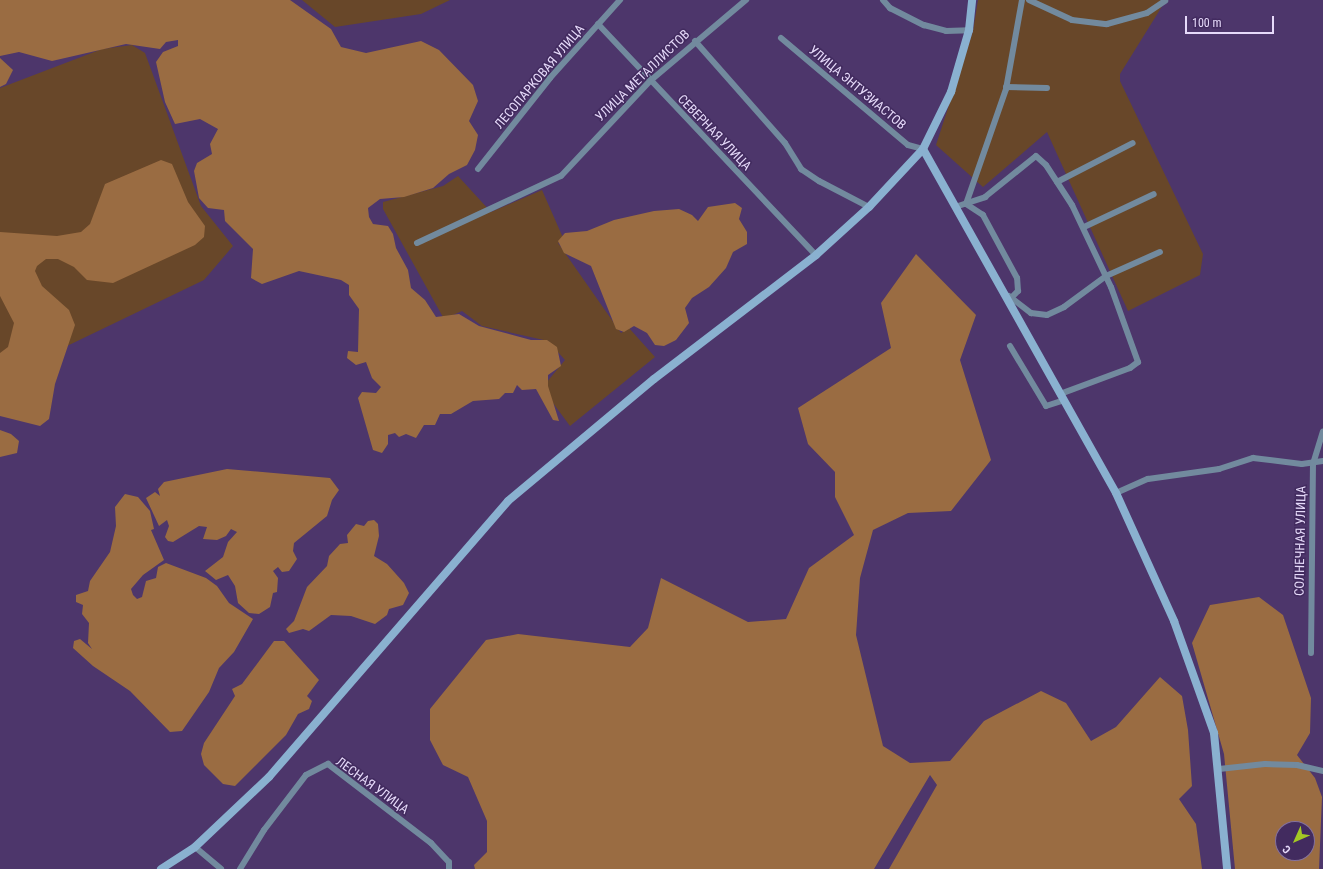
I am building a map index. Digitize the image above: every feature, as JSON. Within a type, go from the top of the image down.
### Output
[{"type":"main road","points":[[161,869],[195,847],[270,777],[508,501],[654,379],[816,255],[869,207],[923,149],[951,92],[969,30],[972,0]]},
{"type":"main road","points":[[923,149],[1116,493],[1144,551],[1193,669],[1214,733],[1219,769],[1227,869]]},
{"type":"street","name":"ЛЕСОПАРКОВАЯ УЛИЦА","points":[[478,169],[550,78],[620,0]]},
{"type":"street","name":"УЛИЦА МЕТАЛЛИСТОВ","points":[[417,243],[561,176],[650,81],[695,41],[746,0]]},
{"type":"street","points":[[883,0],[890,8],[924,25],[946,31],[969,30]]},
{"type":"street","points":[[966,204],[1006,87],[1022,0]]},
{"type":"street","points":[[1029,0],[1072,20],[1107,24],[1147,12],[1165,1]]},
{"type":"street","name":"СЕВЕРНАЯ УЛИЦА","points":[[598,24],[650,81],[816,255]]},
{"type":"street","name":"УЛИЦА ЭНТУЗИАСТОВ","points":[[781,38],[908,145],[923,149]]},
{"type":"street","points":[[695,41],[784,143],[801,168],[818,181],[869,207]]},
{"type":"street","points":[[1006,87],[1047,88]]},
{"type":"street","points":[[1057,182],[1133,143]]},
{"type":"street","points":[[955,207],[985,197],[1036,156],[1057,182],[1084,227],[1106,276],[1138,362],[1130,368],[1062,397],[1046,406],[1010,346]]},
{"type":"street","points":[[1084,227],[1154,194]]},
{"type":"street","points":[[966,204],[983,215],[1017,278],[1018,291],[1011,298]]},
{"type":"street","points":[[1002,289],[1031,313],[1047,315],[1064,307],[1106,276],[1160,252]]},
{"type":"street","name":"СОЛНЕЧНАЯ УЛИЦА","points":[[1311,653],[1313,464],[1323,431]]},
{"type":"street","points":[[1116,493],[1148,479],[1219,469],[1253,458],[1313,464],[1323,461]]},
{"type":"street","name":"ЛЕСНАЯ УЛИЦА","points":[[240,869],[264,830],[306,776],[328,764],[431,843],[449,862],[449,869]]},
{"type":"street","points":[[1219,769],[1265,764],[1297,765],[1323,771]]},
{"type":"street","points":[[195,847],[221,869]]},
{"type":"shaded area","points":[[0,0],[290,0],[331,29],[341,47],[366,53],[421,41],[439,50],[473,85],[478,101],[469,121],[478,135],[475,150],[467,165],[449,174],[433,188],[404,197],[380,199],[368,208],[369,217],[373,224],[388,226],[393,234],[396,248],[408,270],[411,288],[425,300],[436,317],[459,314],[479,326],[531,340],[547,340],[557,347],[561,366],[548,375],[548,386],[559,421],[553,420],[536,389],[522,390],[517,385],[513,393],[505,393],[499,399],[473,401],[451,414],[440,414],[435,425],[424,425],[416,438],[406,434],[399,437],[395,433],[388,435],[388,444],[382,453],[373,450],[358,398],[362,392],[376,393],[381,387],[372,378],[366,362],[356,365],[347,358],[348,351],[358,352],[359,309],[349,295],[349,285],[341,280],[299,271],[262,284],[251,278],[253,249],[225,221],[224,210],[208,208],[199,198],[194,171],[197,163],[212,154],[210,144],[218,129],[200,119],[175,124],[165,102],[156,62],[163,52],[178,46],[178,40],[166,42],[160,49],[126,44],[52,61],[19,52],[0,56]]},
{"type":"shaded area","points":[[302,0],[450,0],[421,14],[335,27]]},
{"type":"shaded area","points":[[978,0],[1166,0],[1120,74],[1120,81],[1203,254],[1200,275],[1128,311],[1047,132],[983,187],[936,145],[973,31]]},
{"type":"shaded area","points":[[132,45],[145,53],[201,206],[233,246],[204,280],[40,359],[0,366],[0,88],[102,49]]},
{"type":"shaded area","points":[[0,58],[13,70],[6,84],[0,87]]},
{"type":"shaded area","points":[[161,160],[172,164],[188,202],[205,226],[204,237],[195,245],[113,283],[87,280],[74,267],[58,259],[46,259],[37,266],[35,271],[42,286],[69,310],[75,325],[55,384],[49,419],[40,426],[0,416],[0,353],[8,347],[14,323],[0,296],[0,232],[57,236],[81,232],[90,224],[105,184]]},
{"type":"shaded area","points":[[458,176],[491,212],[542,190],[564,240],[558,243],[621,333],[629,328],[655,357],[570,426],[547,395],[546,383],[565,360],[548,341],[482,326],[462,311],[444,319],[383,209],[383,202],[443,186]]},
{"type":"shaded area","points":[[735,203],[742,208],[739,219],[747,232],[747,244],[733,252],[726,268],[709,287],[692,298],[685,308],[689,323],[676,340],[664,346],[655,345],[647,333],[634,326],[624,332],[616,329],[591,266],[564,253],[558,241],[565,233],[587,231],[614,220],[654,211],[679,209],[692,215],[698,221],[708,207]]},
{"type":"shaded area","points":[[916,254],[976,315],[960,360],[991,460],[951,511],[908,513],[873,530],[860,578],[856,635],[883,746],[910,763],[950,761],[984,721],[1041,691],[1066,703],[1091,741],[1116,727],[1160,677],[1182,696],[1188,730],[1192,786],[1179,799],[1196,824],[1202,869],[889,869],[937,785],[930,775],[874,869],[475,869],[474,865],[487,852],[487,821],[468,777],[443,765],[430,740],[430,709],[486,640],[518,634],[630,647],[648,628],[661,578],[748,622],[786,619],[809,568],[854,535],[835,497],[835,472],[808,444],[798,408],[891,348],[881,303]]},
{"type":"shaded area","points":[[0,430],[11,434],[19,441],[17,453],[0,457]]},
{"type":"shaded area","points":[[227,469],[330,478],[339,490],[332,500],[327,516],[294,543],[293,551],[297,559],[289,571],[282,572],[278,567],[273,571],[278,578],[277,592],[273,593],[270,607],[259,614],[249,613],[238,603],[235,586],[228,575],[216,580],[205,571],[223,557],[228,542],[237,532],[231,529],[226,536],[217,540],[203,539],[207,527],[199,526],[173,542],[168,541],[165,537],[169,526],[167,520],[159,526],[146,498],[155,492],[160,496],[158,489],[164,482]]},
{"type":"shaded area","points":[[125,494],[138,497],[150,511],[154,529],[151,530],[164,560],[143,575],[131,589],[133,595],[137,599],[142,597],[146,581],[156,578],[158,567],[166,563],[206,578],[217,586],[229,603],[253,619],[234,652],[219,668],[209,692],[182,731],[170,732],[130,691],[93,666],[73,648],[74,641],[80,639],[92,649],[88,643],[89,623],[82,614],[83,605],[76,602],[76,595],[88,591],[90,581],[110,552],[116,526],[115,507]]},
{"type":"shaded area","points":[[374,520],[378,524],[379,536],[374,556],[387,564],[404,583],[409,593],[403,605],[389,609],[387,615],[375,624],[351,616],[331,615],[309,631],[303,629],[289,633],[286,629],[294,621],[307,587],[327,566],[329,556],[340,544],[348,543],[347,535],[356,524],[364,526],[368,521]]},
{"type":"shaded area","points":[[1259,597],[1283,615],[1311,698],[1310,733],[1297,755],[1315,778],[1322,797],[1319,869],[1235,869],[1224,754],[1192,643],[1210,605]]},
{"type":"shaded area","points":[[274,641],[284,641],[319,680],[307,696],[312,701],[309,709],[298,714],[286,735],[235,786],[223,784],[204,765],[201,754],[204,743],[235,696],[232,689],[242,684]]}]
